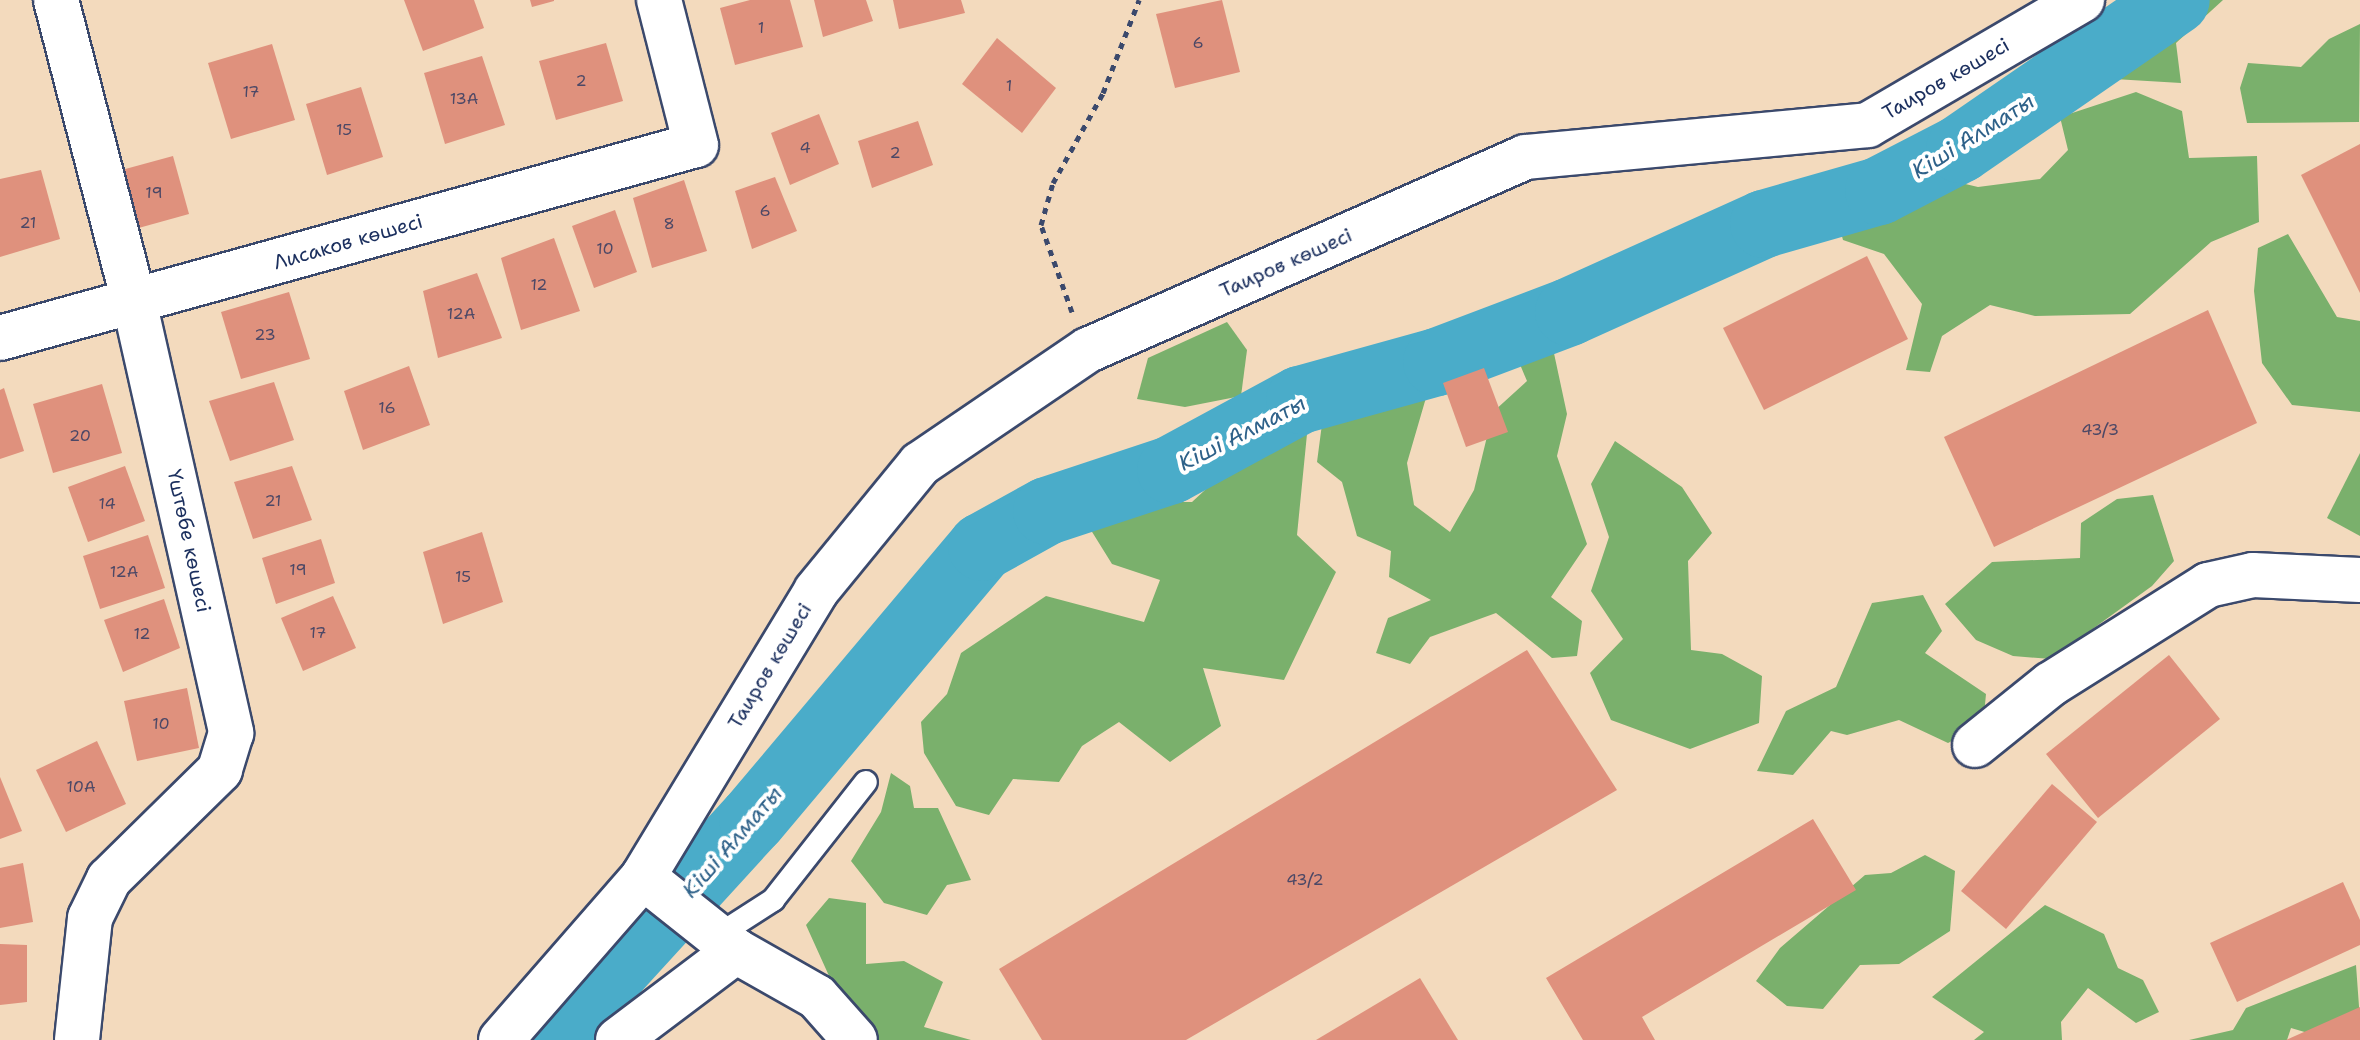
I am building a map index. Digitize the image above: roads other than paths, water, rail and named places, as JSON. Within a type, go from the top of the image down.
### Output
[{"type":"street","name":"Үштөбе көшесі","points":[[56,0],[134,301],[231,733],[220,770],[109,879],[90,918],[77,1040]]},
{"type":"street","name":"Лисаков көшесі","points":[[0,338],[696,145],[659,0]]},
{"type":"street","name":"Таиров көшесі","points":[[690,915],[676,821],[816,591],[920,464],[1088,350],[1525,157],[1868,125],[2058,6]]},
{"type":"street","points":[[1975,745],[2051,684],[2208,585],[2253,575],[2360,580]]},
{"type":"street","points":[[501,1040],[690,915]]},
{"type":"street","points":[[618,1040],[690,915]]},
{"type":"street","points":[[690,915],[817,997],[855,1040]]},
{"type":"lane","points":[[690,915],[773,900],[866,782]]},
{"type":"waterway","name":"Кіші Алматы","points":[[551,1040],[753,819],[982,547],[1047,511],[1171,470],[1300,400],[1437,362],[1569,312],[1764,224],[1879,191],[1960,149],[2176,0]]}]
